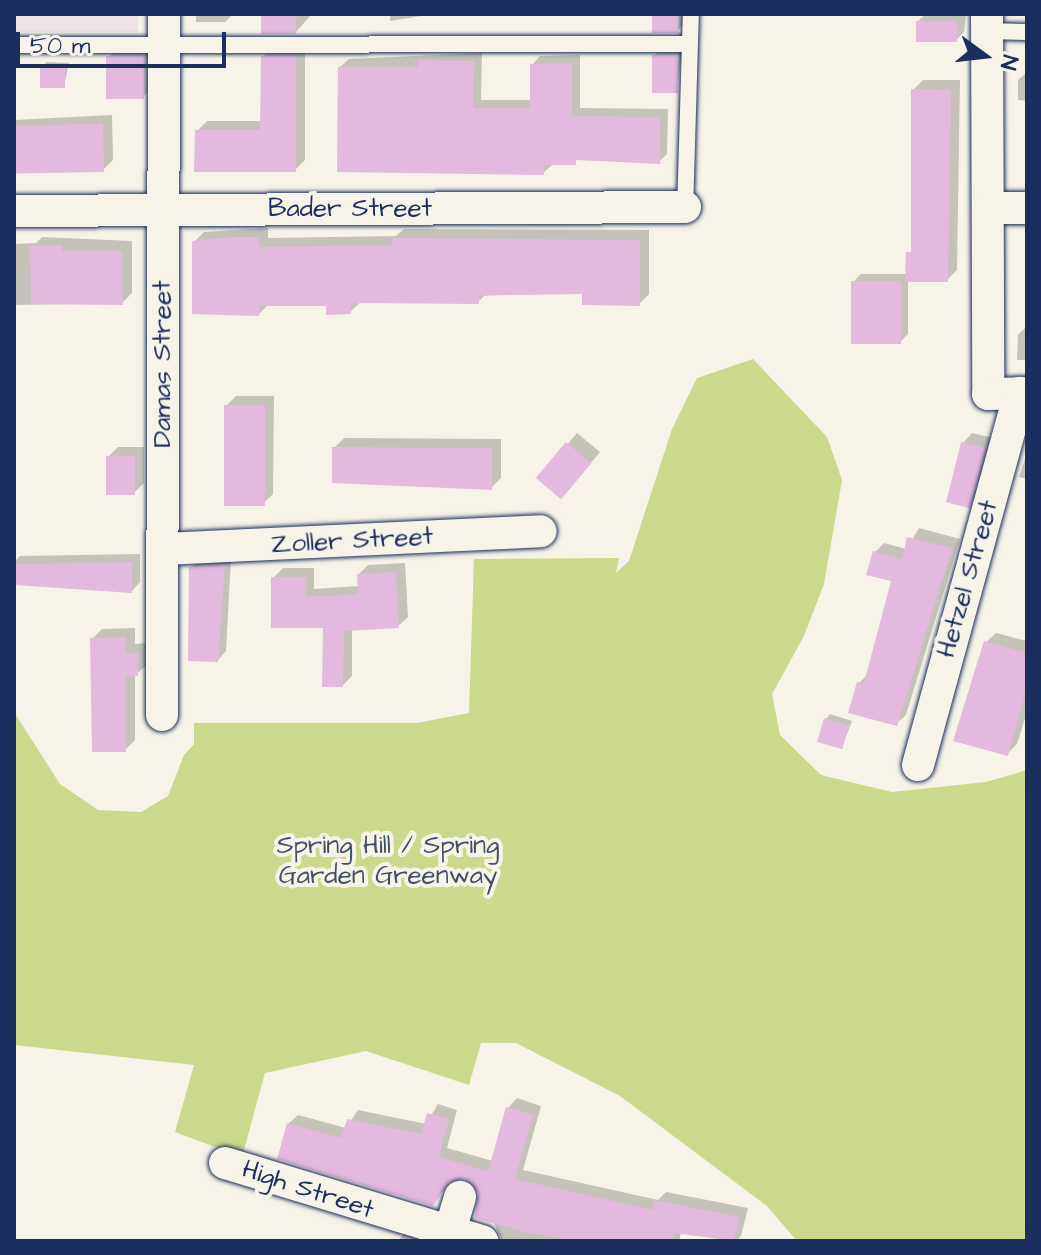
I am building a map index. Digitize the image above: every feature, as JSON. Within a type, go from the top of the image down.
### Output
[{"type":"street","points":[[987,23],[988,394],[1024,393]]},
{"type":"street","name":"Damas Street","points":[[162,715],[164,29]]},
{"type":"street","points":[[988,208],[1027,208]]},
{"type":"street","name":"Bader Street","points":[[14,211],[685,212]]},
{"type":"street","name":"Hetzel Street","points":[[918,765],[1024,393]]},
{"type":"street","name":"Zoller Street","points":[[164,549],[541,531]]},
{"type":"street","name":"High Street","points":[[225,1163],[448,1238],[482,1241]]},
{"type":"street","points":[[448,1238],[460,1197]]},
{"type":"lane","points":[[685,212],[691,14]]},
{"type":"lane","points":[[987,23],[1027,32]]},
{"type":"lane","points":[[14,45],[164,29],[690,44]]},
{"type":"shaded area","points":[[14,14],[138,14],[138,32],[14,32]]},
{"type":"green space","name":"Spring Hill / Spring Garden Greenway","points":[[753,359],[827,437],[842,480],[824,584],[804,636],[772,694],[780,735],[821,775],[892,792],[986,782],[1027,770],[1027,1241],[797,1241],[767,1206],[620,1096],[516,1043],[481,1043],[469,1085],[366,1051],[265,1073],[242,1157],[175,1132],[194,1065],[14,1045],[14,712],[60,784],[98,810],[141,812],[168,796],[184,755],[194,744],[194,723],[417,723],[469,713],[474,559],[619,558],[616,573],[629,561],[672,429],[697,378]]},
{"type":"building","points":[[261,14],[296,14],[296,34],[261,34]]},
{"type":"building","points":[[652,14],[678,14],[678,33],[652,33]]},
{"type":"building","points":[[916,21],[957,21],[957,42],[916,42]]},
{"type":"building","points":[[652,55],[678,55],[678,93],[652,93]]},
{"type":"building","points":[[106,56],[144,56],[144,99],[106,99]]},
{"type":"building","points":[[261,56],[296,56],[296,172],[194,172],[195,130],[260,130]]},
{"type":"building","points":[[418,60],[474,61],[473,108],[530,108],[530,64],[572,63],[572,116],[660,117],[660,164],[576,160],[576,165],[544,165],[544,175],[337,172],[338,67],[418,67]]},
{"type":"building","points":[[40,66],[65,66],[65,88],[40,88]]},
{"type":"building","points":[[911,89],[951,90],[948,282],[905,282],[906,252],[911,252]]},
{"type":"building","points":[[103,124],[104,172],[15,174],[14,126]]},
{"type":"building","points":[[259,237],[259,247],[392,245],[392,238],[640,240],[640,306],[582,305],[582,294],[512,295],[479,296],[479,304],[351,303],[351,314],[326,315],[326,306],[259,306],[259,316],[192,314],[192,241]]},
{"type":"building","points":[[62,245],[62,251],[122,251],[123,305],[31,304],[30,246]]},
{"type":"building","points":[[851,281],[901,281],[901,344],[851,344]]},
{"type":"building","points":[[224,405],[265,405],[265,506],[224,506]]},
{"type":"building","points":[[566,442],[591,463],[561,499],[536,478]]},
{"type":"building","points":[[961,442],[985,448],[970,508],[946,502]]},
{"type":"building","points":[[332,447],[492,448],[492,490],[332,483]]},
{"type":"building","points":[[106,456],[135,456],[135,495],[106,495]]},
{"type":"building","points":[[907,537],[952,548],[897,726],[848,713],[857,682],[864,683],[891,581],[866,575],[873,551],[902,559]]},
{"type":"building","points":[[132,562],[132,593],[14,585],[14,564]]},
{"type":"building","points":[[225,565],[218,662],[188,661],[189,567]]},
{"type":"building","points":[[396,572],[399,628],[344,631],[343,687],[322,687],[323,628],[271,628],[271,577],[306,577],[306,597],[358,594],[357,574]]},
{"type":"building","points":[[126,637],[126,653],[138,653],[138,676],[126,677],[126,752],[92,752],[90,638]]},
{"type":"building","points":[[984,641],[1027,653],[1027,687],[1008,756],[953,741]]},
{"type":"building","points":[[824,718],[849,725],[842,749],[817,742]]},
{"type":"building","points":[[506,1107],[533,1115],[515,1179],[653,1210],[654,1200],[740,1217],[734,1241],[674,1233],[673,1241],[578,1241],[529,1233],[475,1218],[478,1192],[465,1179],[448,1183],[433,1206],[277,1159],[287,1123],[341,1138],[347,1119],[421,1134],[427,1113],[449,1119],[439,1157],[488,1171]]}]
